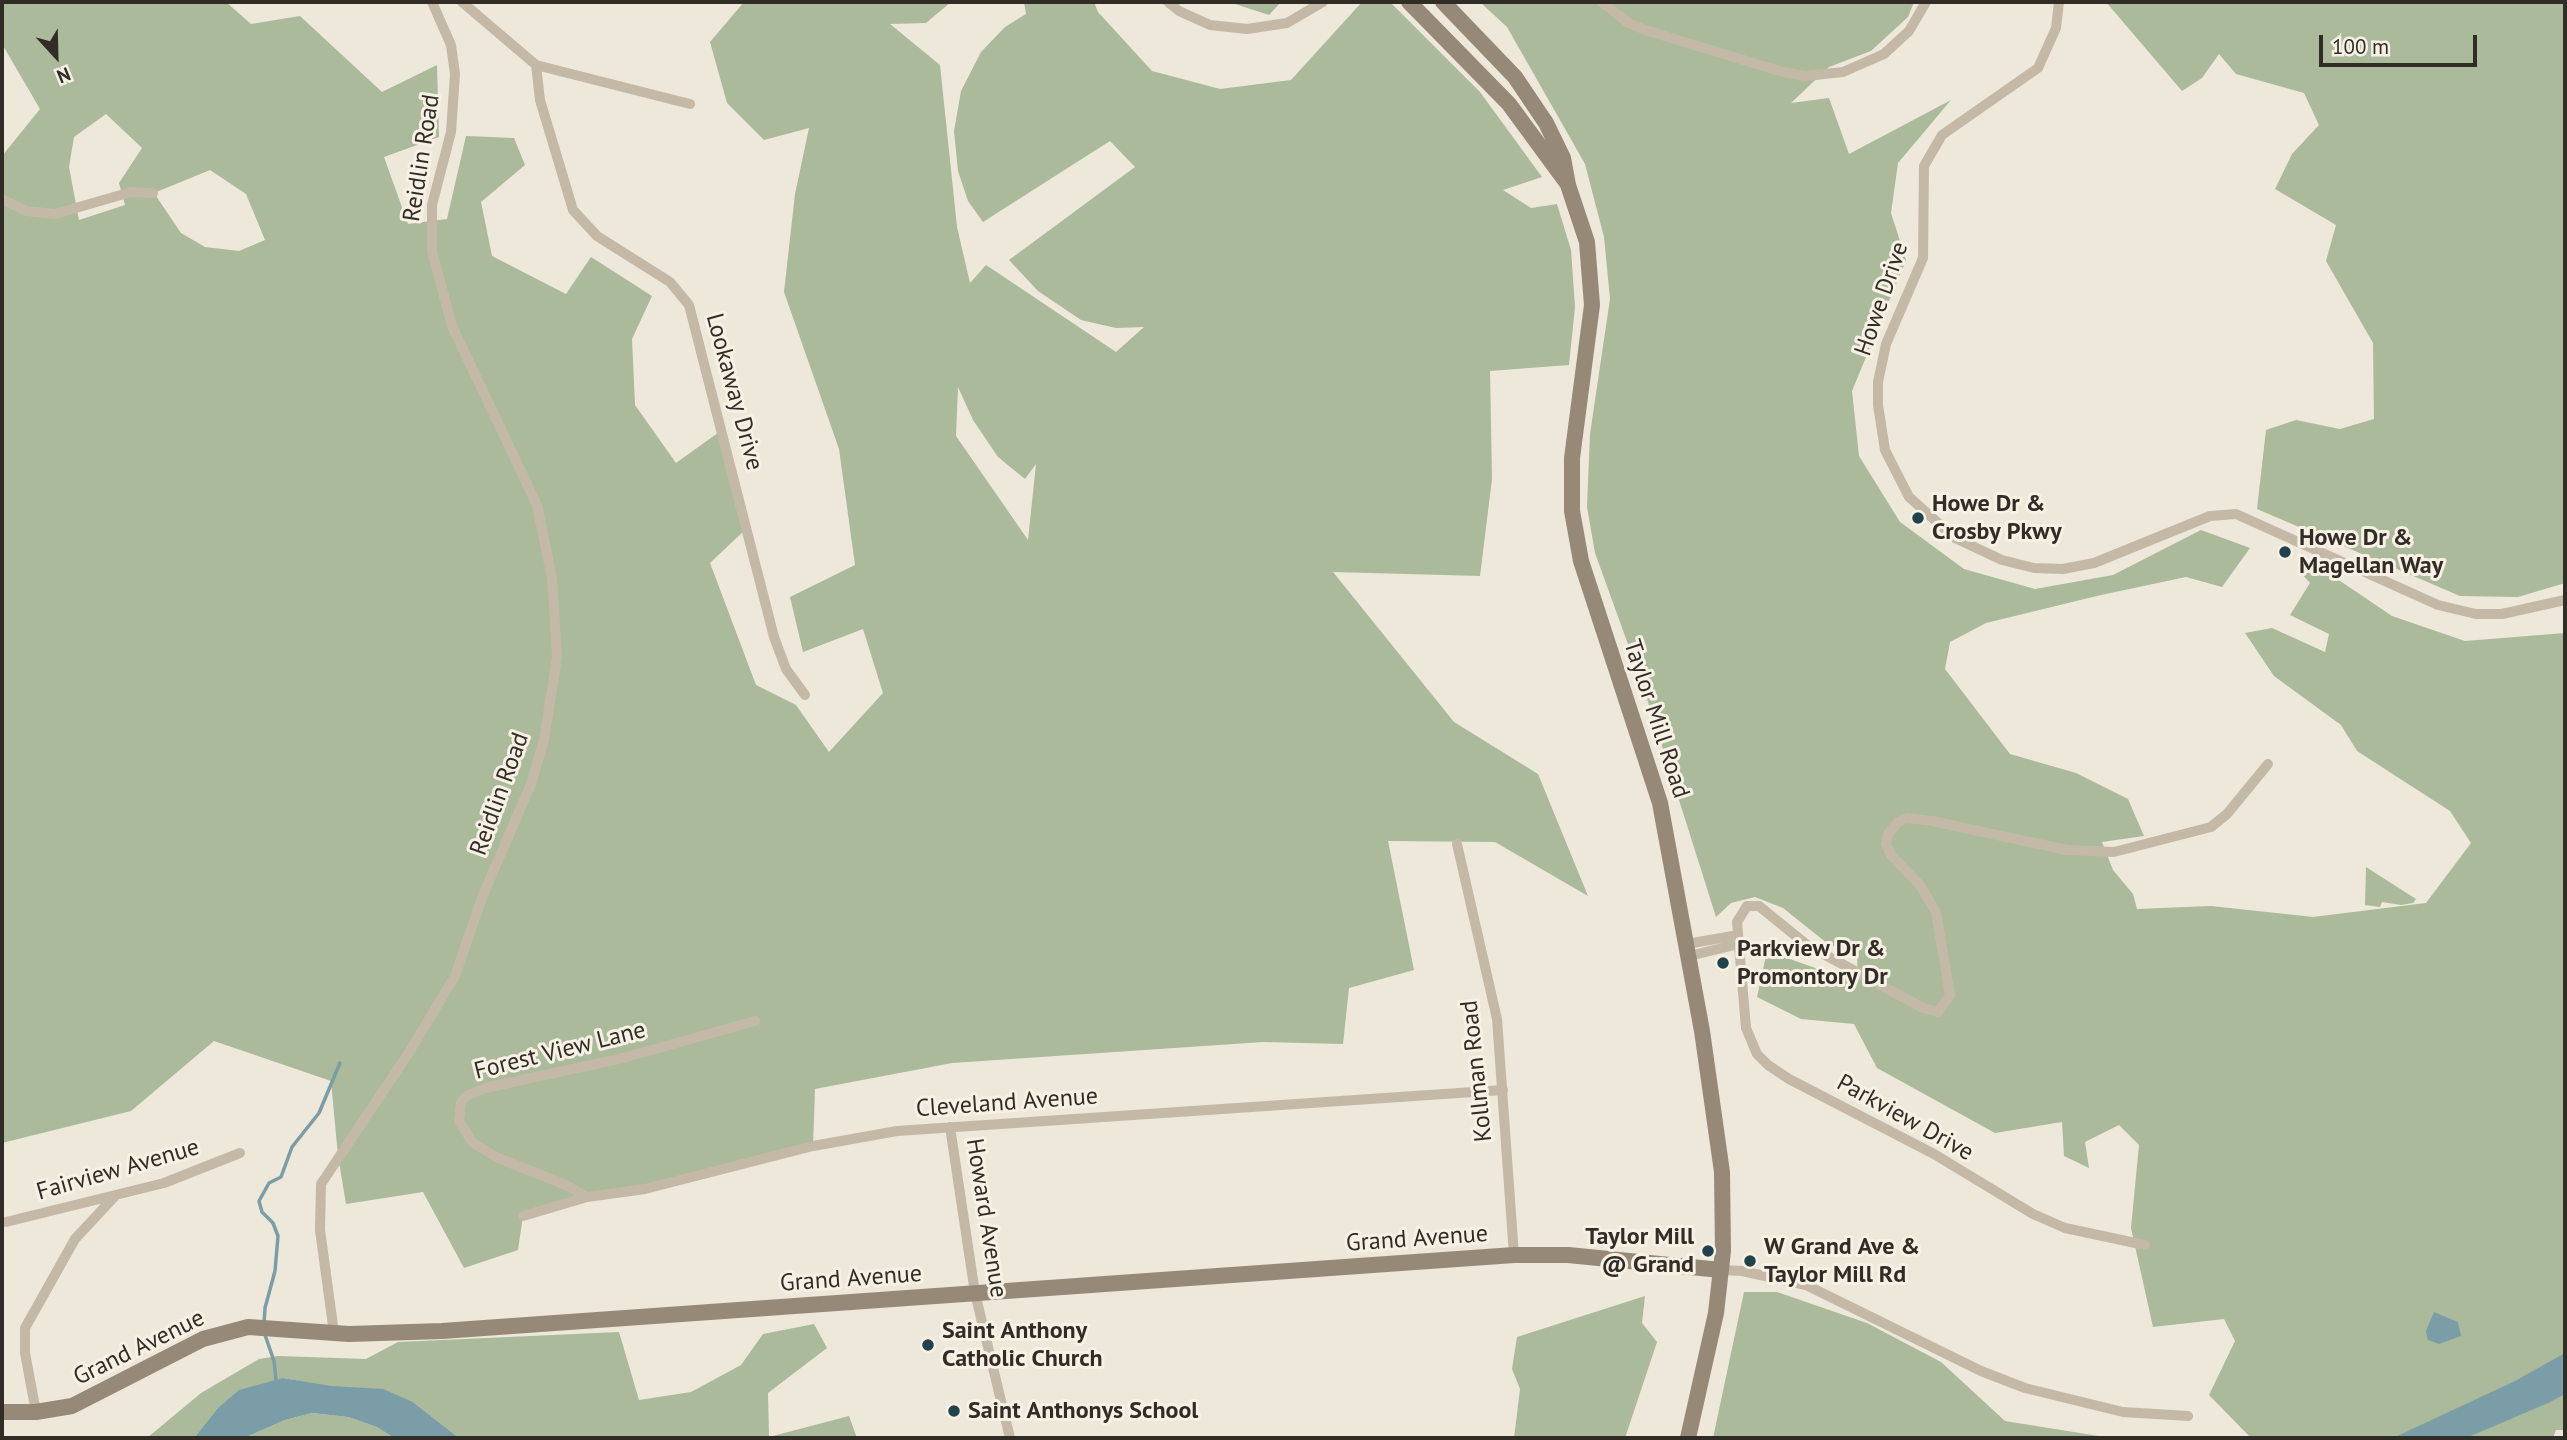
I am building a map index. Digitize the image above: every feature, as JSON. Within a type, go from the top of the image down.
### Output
[{"type":"street","name":"Reidlin Road","points":[[334,1334],[320,1230],[321,1184],[408,1054],[455,976],[484,895],[531,784],[547,727],[557,657],[552,578],[537,505],[452,326],[432,251],[432,205],[452,132],[455,75],[451,45],[432,2]]},
{"type":"street","points":[[461,2],[536,65],[691,104]]},
{"type":"street","points":[[1168,2],[1179,11],[1210,25],[1247,29],[1287,23],[1323,2]]},
{"type":"street","name":"Taylor Mill Road","points":[[1409,2],[1509,104],[1568,185]]},
{"type":"street","name":"Taylor Mill Road","points":[[1443,2],[1515,78],[1534,103],[1563,158],[1568,185],[1587,242],[1592,279],[1590,332],[1572,458],[1572,511],[1581,561],[1660,803],[1688,950],[1722,1172],[1721,1270],[1712,1339],[1689,1432]]},
{"type":"street","points":[[1602,2],[1627,22],[1645,30],[1805,76],[1843,72],[1884,54],[1909,31],[1926,2]]},
{"type":"street","name":"Howe Drive","points":[[2059,2],[2056,28],[2038,68],[1942,135],[1924,166],[1923,258],[1886,344],[1878,382],[1878,405],[1885,450],[1909,497],[1955,538],[2002,560],[2034,568],[2063,569],[2094,563],[2210,516],[2236,514],[2438,605],[2476,614],[2502,614],[2565,600]]},
{"type":"street","name":"Lookaway Drive","points":[[536,65],[540,100],[573,210],[597,236],[670,282],[689,305],[774,637],[786,669],[805,695]]},
{"type":"street","points":[[2,198],[26,211],[55,214],[131,192],[153,193]]},
{"type":"street","points":[[1688,950],[1738,940],[1737,922],[1741,911],[1747,906],[1759,906],[1807,945],[1923,1008],[1938,1012],[1950,995],[1936,912],[1920,885],[1891,855],[1886,844],[1888,834],[1898,822],[1907,818],[1932,821],[2067,850],[2114,852],[2211,827],[2227,814],[2268,764]]},
{"type":"street","name":"Kollman Road","points":[[1457,844],[1497,1019],[1514,1255]]},
{"type":"street","name":"Parkview Drive","points":[[1738,940],[1742,961],[1741,997],[1746,1028],[1757,1054],[1768,1065],[1789,1079],[1923,1147],[2033,1214],[2066,1227],[2145,1245]]},
{"type":"street","name":"Forest View Lane","points":[[587,1197],[477,1146],[467,1136],[460,1121],[461,1103],[466,1096],[485,1088],[623,1058],[755,1021]]},
{"type":"street","name":"Cleveland Avenue","points":[[523,1216],[587,1197],[645,1189],[840,1140],[950,1128],[1503,1090]]},
{"type":"street","name":"Howard Avenue","points":[[950,1128],[975,1293],[1010,1438]]},
{"type":"street","name":"Fairview Avenue","points":[[6,1222],[115,1196],[190,1174],[240,1153]]},
{"type":"street","points":[[36,1412],[25,1353],[25,1328],[75,1239],[115,1196]]},
{"type":"street","name":"Grand Avenue","points":[[2,1412],[36,1412],[72,1406],[203,1339],[255,1327],[334,1334],[456,1330],[1514,1255],[1568,1255],[1721,1270]]},
{"type":"street","points":[[1721,1270],[1742,1271],[1806,1285],[1981,1371],[2025,1388],[2123,1412],[2188,1416]]},
{"type":"green space","points":[[2,2],[226,2],[251,24],[300,16],[382,92],[437,65],[439,137],[384,157],[408,224],[447,219],[466,136],[514,138],[525,165],[481,202],[492,256],[566,294],[591,257],[652,296],[632,339],[635,405],[676,463],[722,430],[747,528],[710,563],[756,685],[796,705],[829,752],[883,693],[863,629],[803,652],[790,597],[855,565],[839,449],[784,292],[795,194],[809,128],[764,140],[727,103],[710,42],[744,2],[951,2],[926,23],[890,24],[940,65],[957,227],[970,283],[986,265],[1116,352],[1144,327],[1116,328],[1081,320],[1038,291],[1009,260],[1135,167],[1110,141],[983,222],[968,201],[958,171],[954,131],[961,91],[981,52],[1005,27],[1026,14],[1024,2],[1094,2],[1098,12],[1152,71],[1220,89],[1291,80],[1362,2],[1390,2],[1480,92],[1542,177],[1503,190],[1531,208],[1557,204],[1571,250],[1575,307],[1569,365],[1490,371],[1492,479],[1480,576],[1333,572],[1454,722],[1538,774],[1588,896],[1495,842],[1388,841],[1414,970],[1349,988],[1343,1044],[1263,1042],[952,1063],[815,1089],[813,1146],[523,1216],[518,1250],[464,1268],[423,1192],[346,1204],[338,1156],[331,1081],[214,1041],[131,1111],[2,1143],[2,156],[40,109],[2,44]],"holes":[[[106,114],[142,148],[119,183],[125,205],[79,220],[69,167],[74,137]],[[210,170],[246,194],[265,240],[239,251],[205,247],[181,233],[154,193]],[[958,387],[973,420],[998,457],[1025,479],[1036,464],[1028,540],[956,436]]]},
{"type":"green space","points":[[1229,2],[1281,2],[1269,15]]},
{"type":"green space","points":[[1480,2],[1914,2],[1908,17],[1871,51],[1829,67],[1791,103],[1829,98],[1849,154],[1951,100],[1898,163],[1891,213],[1906,260],[1852,391],[1859,456],[1900,522],[1964,569],[2035,589],[2113,575],[2201,530],[2250,548],[2222,587],[2186,577],[1986,623],[1950,642],[1945,669],[2010,754],[2076,773],[2128,799],[2144,836],[2102,842],[2113,870],[2133,894],[2137,909],[2211,906],[2313,917],[2426,903],[2471,843],[2450,811],[2357,751],[2341,725],[2274,676],[2245,633],[2272,628],[2325,652],[2329,634],[2290,615],[2310,583],[2300,572],[2315,564],[2392,616],[2465,641],[2565,633],[2565,1430],[2556,1430],[2553,1438],[2251,1438],[2209,1395],[2235,1341],[2224,1319],[2153,1327],[2131,1228],[2139,1145],[2119,1125],[2085,1142],[2089,1168],[2064,1156],[2062,1122],[1995,1133],[1877,1068],[1854,1024],[1801,1019],[1757,997],[1767,951],[1858,983],[1857,954],[1828,944],[1783,908],[1755,897],[1731,903],[1716,917],[1642,683],[1595,553],[1587,507],[1590,434],[1610,299],[1604,237],[1585,164],[1507,27]]},
{"type":"green space","points":[[2106,2],[2565,2],[2565,583],[2518,597],[2460,596],[2257,509],[2266,430],[2296,420],[2340,429],[2374,419],[2373,343],[2326,261],[2336,225],[2275,189],[2292,154],[2319,125],[2304,93],[2236,74],[2219,54],[2202,78],[2182,91]]},
{"type":"green space","points":[[2366,867],[2416,899],[2413,903],[2401,905],[2382,902],[2380,907],[2365,905]]},
{"type":"green space","points":[[1744,1292],[1777,1292],[1867,1323],[1941,1362],[2005,1421],[2111,1438],[1713,1438]]},
{"type":"green space","points":[[1645,1296],[1642,1323],[1657,1342],[1625,1438],[1514,1438],[1520,1389],[1512,1369],[1517,1337]]},
{"type":"green space","points":[[814,1324],[827,1348],[768,1393],[769,1437],[849,1416],[857,1438],[459,1438],[413,1402],[283,1378],[217,1409],[194,1438],[147,1438],[201,1393],[259,1359],[278,1356],[366,1359],[398,1342],[619,1332],[639,1400],[691,1392],[741,1365],[763,1334]]},
{"type":"green space","points":[[312,1413],[348,1417],[377,1427],[394,1438],[244,1438],[285,1420]]},
{"type":"water","points":[[2434,1312],[2458,1322],[2461,1336],[2439,1344],[2428,1340],[2426,1331]]},
{"type":"water","points":[[2565,1353],[2565,1394],[2548,1403],[2466,1438],[2393,1438],[2515,1381]]},
{"type":"water","points":[[283,1378],[331,1386],[383,1389],[413,1402],[459,1438],[394,1438],[377,1427],[348,1417],[312,1413],[285,1420],[244,1438],[194,1438],[217,1409],[239,1390]]},
{"type":"waterway","points":[[264,1324],[265,1308],[275,1271],[278,1236],[273,1223],[262,1212],[259,1201],[269,1183],[281,1177],[292,1147],[319,1113],[340,1063]]},
{"type":"waterway","points":[[264,1332],[274,1361],[276,1380]]},
{"type":"place","name":"Howe Dr & Crosby Pkwy","points":[[1918,518]]},
{"type":"place","name":"Howe Dr & Magellan Way","points":[[2285,552]]},
{"type":"place","name":"Parkview Dr & Promontory Dr","points":[[1723,963]]},
{"type":"place","name":"Taylor Mill @ Grand","points":[[1708,1251]]},
{"type":"place","name":"W Grand Ave & Taylor Mill Rd","points":[[1750,1261]]},
{"type":"place","name":"Saint Anthony Catholic Church","points":[[928,1345]]},
{"type":"place","name":"Saint Anthonys School","points":[[954,1411]]}]
